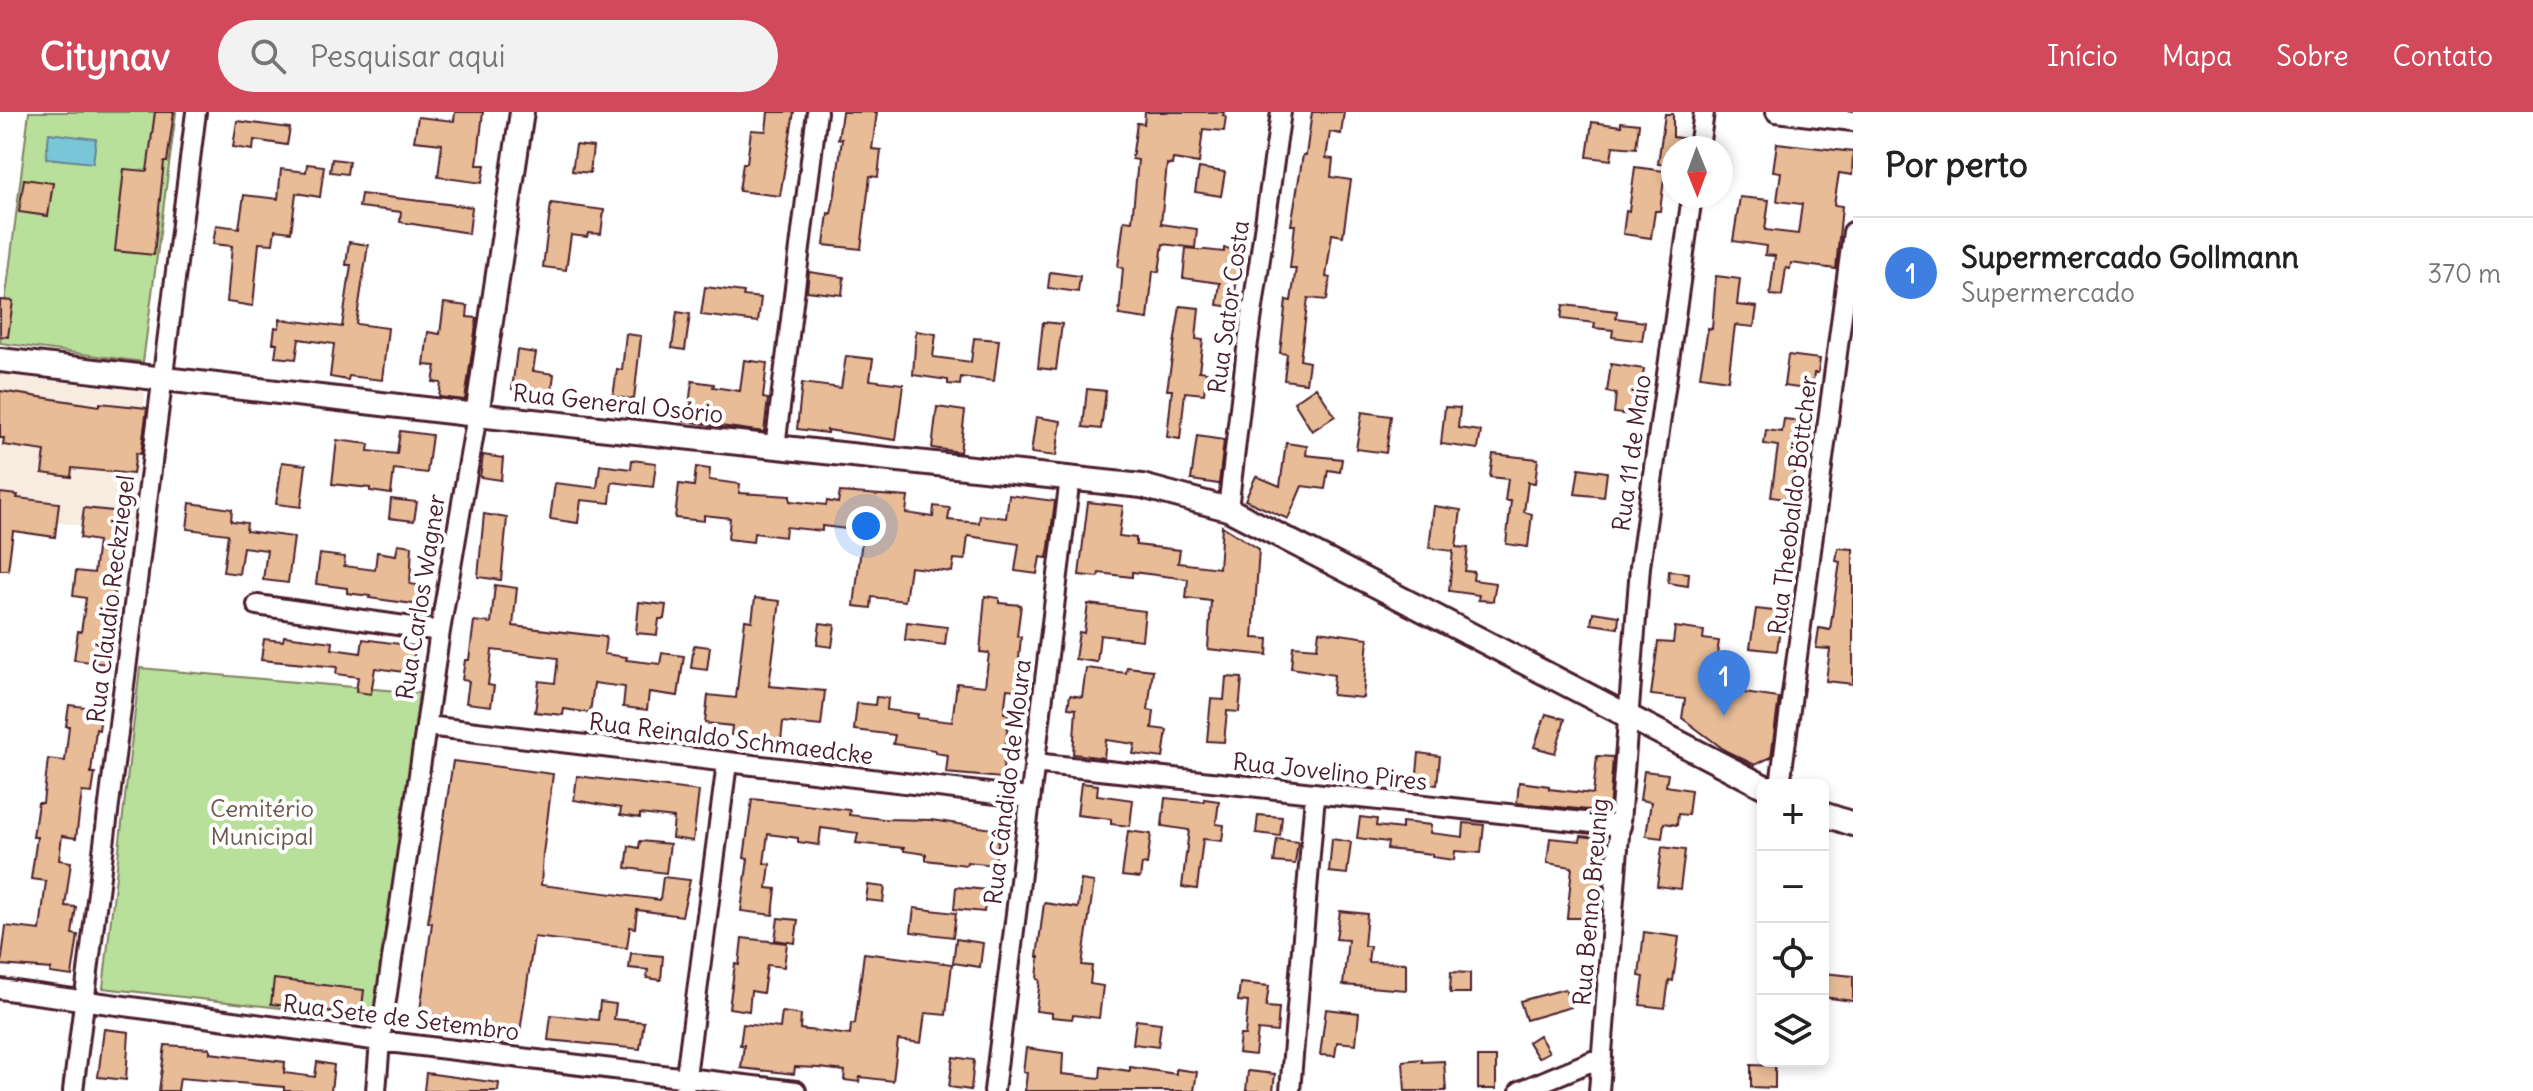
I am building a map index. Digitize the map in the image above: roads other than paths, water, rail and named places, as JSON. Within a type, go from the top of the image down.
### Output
[{"type":"main road","name":"Rua Carlos Wagner","points":[[477,415],[522,112]]},
{"type":"main road","name":"Rua General Osório","points":[[0,360],[1142,486],[1228,509],[1757,783]]},
{"type":"main road","points":[[1829,816],[1853,824]]},
{"type":"street","name":"Rua Cláudio Reckziegel","points":[[73,1091],[196,112]]},
{"type":"street","points":[[775,447],[817,112]]},
{"type":"street","name":"Rua Sator Costa","points":[[1228,509],[1281,112]]},
{"type":"street","points":[[1701,136],[1704,112]]},
{"type":"street","points":[[1776,112],[1853,121]]},
{"type":"street","name":"Rua 11 de Maio","points":[[1629,717],[1640,567],[1690,208]]},
{"type":"street","name":"Rua Theobaldo Böttcher","points":[[1781,779],[1853,232]]},
{"type":"street","name":"Rua Carlos Wagner","points":[[376,1091],[380,1041],[440,631],[477,415]]},
{"type":"street","name":"Rua Cândido de Moura","points":[[994,1091],[1070,478]]},
{"type":"street","points":[[257,605],[440,631]]},
{"type":"street","name":"Rua Benno Breunig","points":[[1599,1091],[1629,717]]},
{"type":"street","name":"Rua Reinaldo Schmaedcke","points":[[427,726],[1030,798]]},
{"type":"street","points":[[685,1084],[727,763]]},
{"type":"street","name":"Rua Jovelino Pires","points":[[1034,763],[1621,826]]},
{"type":"street","points":[[1290,1091],[1315,795]]},
{"type":"street","name":"Rua Sete de Setembro","points":[[0,989],[685,1084],[796,1091]]},
{"type":"street","points":[[1520,1091],[1602,1057]]},
{"type":"water","points":[[49,133],[96,139],[93,163],[46,158]]},
{"type":"place","name":"Supermercado Gollmann","points":[[1724,716]]},
{"type":"park label","name":"Cemitério Municipal","points":[[262,823]]}]
